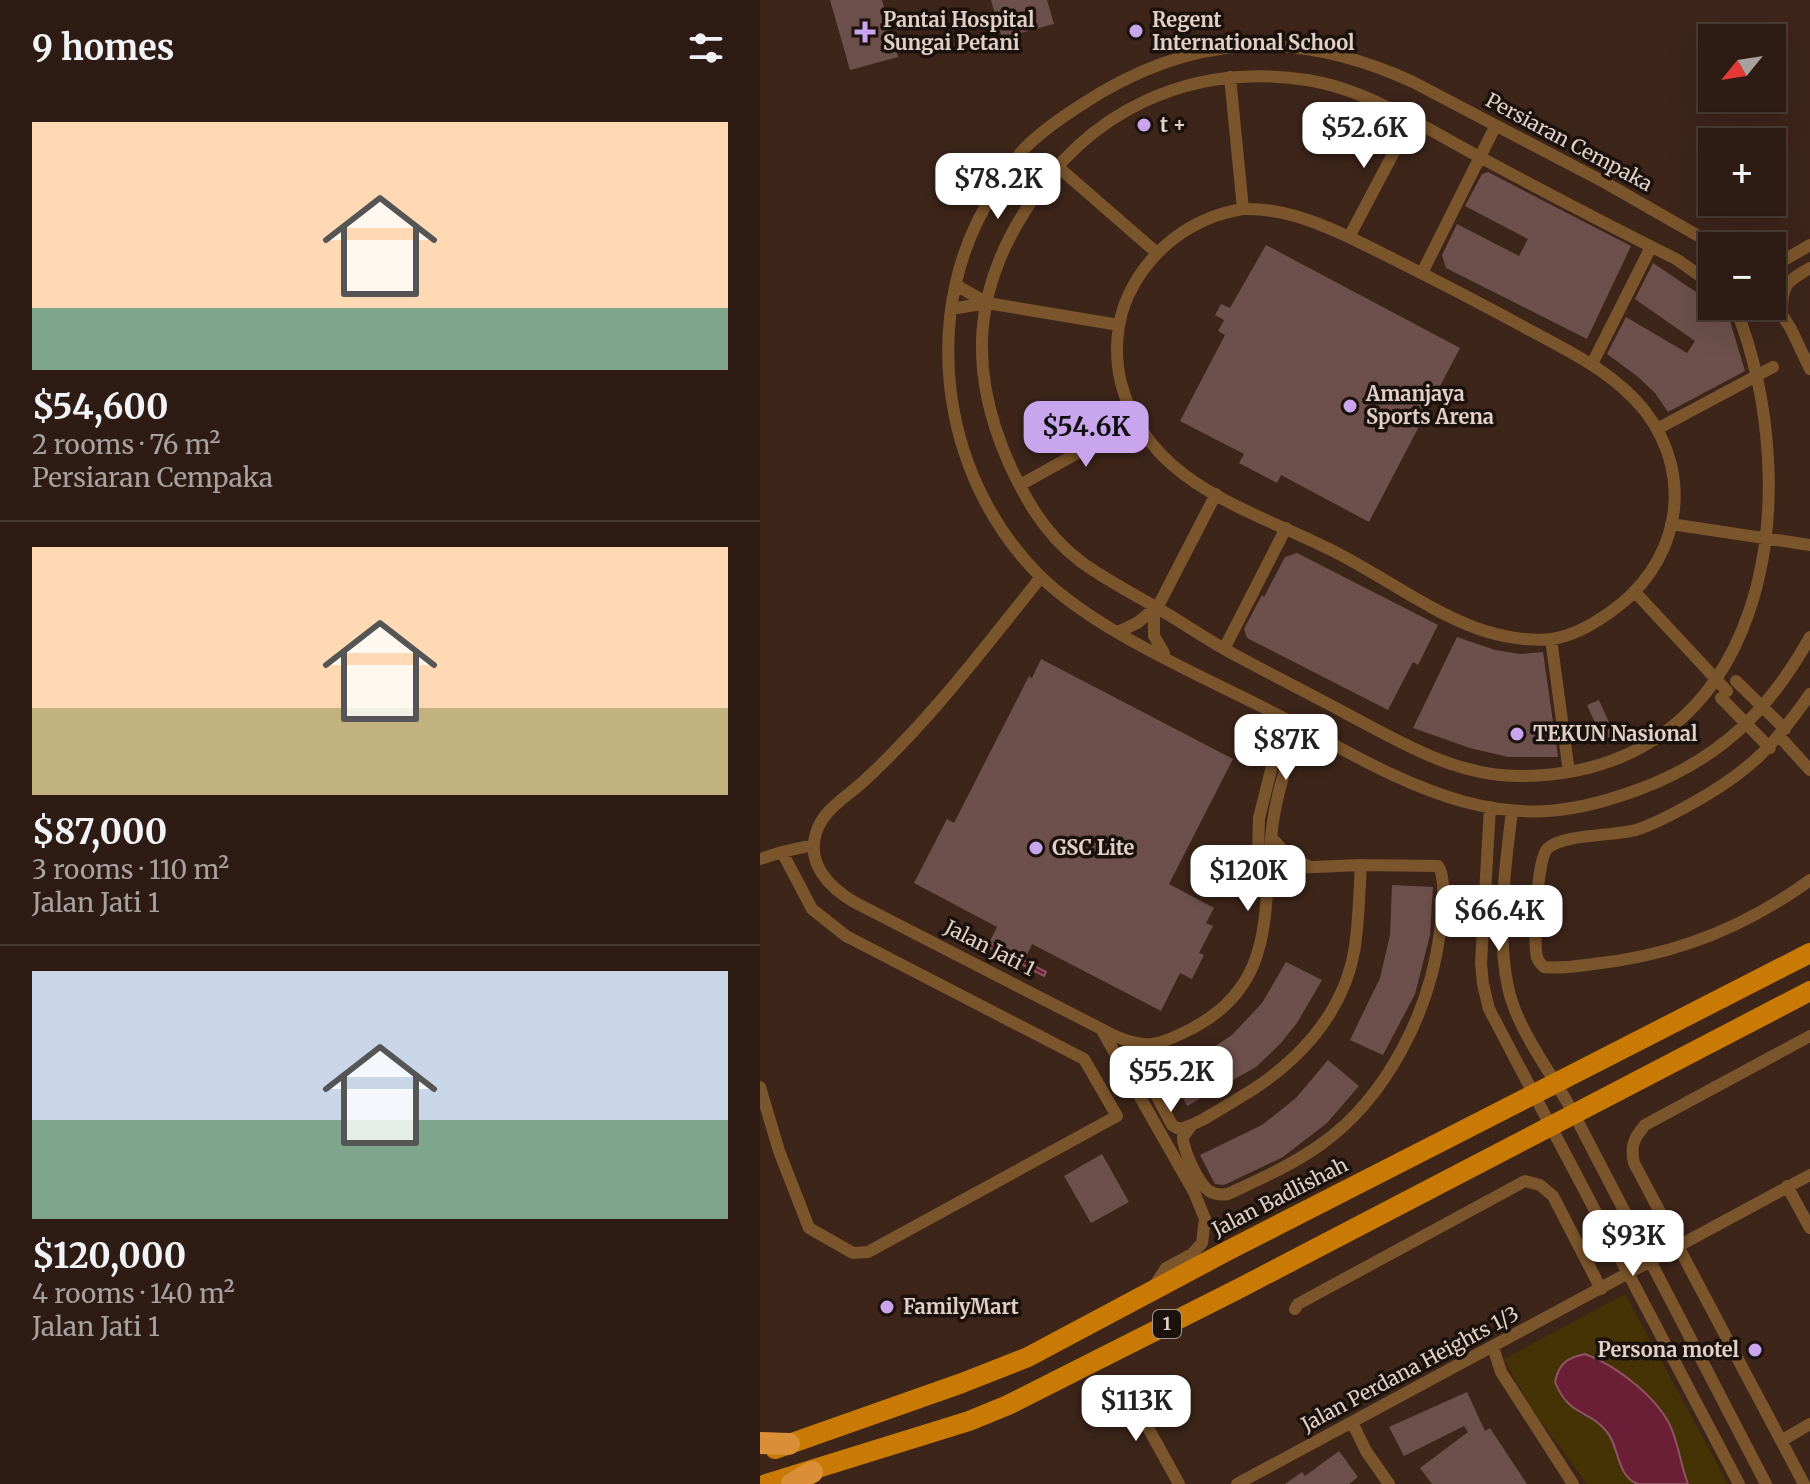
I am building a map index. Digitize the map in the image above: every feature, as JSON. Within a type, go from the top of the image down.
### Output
[{"type":"highway","points":[[760,1443],[789,1444]]},
{"type":"highway","points":[[792,1484],[812,1472]]},
{"type":"main road","name":"Jalan Badlishah","points":[[760,1454],[1028,1357],[1227,1251],[1810,953]]},
{"type":"main road","name":"1","points":[[766,1484],[969,1421],[1008,1405],[1240,1288],[1810,991]]},
{"type":"street","name":"Persiaran Cempaka","points":[[1698,236],[1604,182],[1397,75],[1352,59],[1308,48],[1224,48],[1166,60],[1108,87],[1022,150],[978,219],[956,285],[947,337],[949,388],[958,433],[968,463],[1010,540],[1041,577],[1118,632],[1406,781],[1490,807],[1512,811],[1565,811],[1625,795],[1681,772],[1713,753],[1747,724],[1792,669],[1810,637]]},
{"type":"street","points":[[1230,77],[1243,209]]},
{"type":"street","points":[[1696,719],[1642,751],[1569,772],[1516,776],[1486,773],[1447,763],[1396,741],[1224,649],[1082,565],[1055,539],[1020,485],[1003,449],[986,385],[982,337],[999,256],[1039,188],[1057,166],[1110,121],[1150,98],[1182,86],[1230,77],[1280,77],[1326,83],[1411,120],[1676,259],[1698,274]]},
{"type":"street","points":[[1349,237],[1411,120]]},
{"type":"street","points":[[1422,273],[1495,127]]},
{"type":"street","points":[[1057,166],[1157,253]]},
{"type":"street","points":[[1243,209],[1282,211],[1349,237],[1592,364],[1631,394],[1657,429],[1665,446],[1675,491],[1665,547],[1656,566],[1635,592],[1599,620],[1576,632],[1551,639],[1486,631],[1457,621],[1339,554],[1216,494],[1158,454],[1135,421],[1119,373],[1119,325],[1132,289],[1157,253],[1177,236],[1204,220],[1223,212],[1243,209]]},
{"type":"street","points":[[1786,259],[1810,245]]},
{"type":"street","points":[[1592,364],[1651,247]]},
{"type":"street","points":[[1786,285],[1810,268]]},
{"type":"street","points":[[956,285],[987,303]]},
{"type":"street","points":[[951,309],[987,303],[1119,325]]},
{"type":"street","points":[[1744,320],[1758,340]]},
{"type":"street","points":[[1786,320],[1810,369]]},
{"type":"street","points":[[1657,429],[1773,368]]},
{"type":"street","points":[[1020,485],[1135,421]]},
{"type":"street","points":[[1169,659],[1154,636],[1153,622],[1157,607],[1216,494]]},
{"type":"street","points":[[1671,524],[1804,539],[1797,558]]},
{"type":"street","points":[[1224,649],[1286,528]]},
{"type":"street","points":[[799,888],[822,875],[814,858],[813,845],[819,826],[831,808],[901,746],[1041,577]]},
{"type":"street","points":[[1635,592],[1728,689],[1747,724],[1770,748]]},
{"type":"street","points":[[1118,632],[1137,623],[1157,607]]},
{"type":"street","points":[[1551,639],[1569,772]]},
{"type":"street","points":[[1728,689],[1763,707],[1810,770]]},
{"type":"street","points":[[1810,694],[1770,748],[1737,777],[1655,823],[1618,834],[1560,841],[1550,846],[1542,858],[1537,903],[1537,957],[1544,967],[1555,968],[1610,962],[1673,949],[1735,926],[1810,880]]},
{"type":"street","points":[[1100,1028],[1198,1188],[1218,1195],[1228,1194],[1321,1145],[1359,1110],[1409,1034],[1429,985],[1435,960],[1441,924],[1442,872],[1435,864],[1311,867],[1268,864],[1258,853],[1259,818],[1284,718]]},
{"type":"street","points":[[1311,732],[1291,753],[1285,767],[1271,837],[1263,938],[1255,964],[1231,1001],[1197,1026],[1149,1053],[1142,1068],[1172,1125],[1179,1129],[1191,1126],[1271,1078],[1316,1035],[1327,1019],[1354,952],[1361,865]]},
{"type":"street","points":[[1490,807],[1481,939],[1483,984],[1495,1022],[1739,1484]]},
{"type":"street","points":[[1512,811],[1502,946],[1506,978],[1515,1009],[1574,1114],[1766,1484]]},
{"type":"street","points":[[1271,837],[1289,857],[1311,867]]},
{"type":"street","points":[[760,859],[813,845]]},
{"type":"street","points":[[760,1087],[779,1151],[809,1228],[853,1253],[868,1252],[1117,1116],[1084,1059],[846,936],[812,909],[782,852]]},
{"type":"street","name":"Jalan Jati 1","points":[[822,875],[837,891],[854,902],[1100,1028],[1133,1044],[1147,1046],[1163,1043]]},
{"type":"street","points":[[1804,1484],[1634,1163],[1632,1145],[1645,1125],[1810,1036]]},
{"type":"street","points":[[1149,1294],[1166,1268],[1192,1254],[1202,1243],[1205,1219],[1183,1147],[1183,1137],[1191,1126]]},
{"type":"street","name":"Jalan Perdana Heights 1/3","points":[[1241,1483],[1810,1175]]},
{"type":"street","points":[[1295,1309],[1298,1304],[1525,1181],[1540,1185],[1553,1196],[1601,1289],[1612,1282],[1617,1270],[1615,1248]]},
{"type":"street","points":[[1787,1186],[1810,1228]]},
{"type":"street","points":[[1493,1347],[1507,1383],[1573,1484]]},
{"type":"street","points":[[1124,1384],[1179,1484]]},
{"type":"street","points":[[1352,1422],[1366,1451],[1389,1484]]},
{"type":"street","points":[[1781,1441],[1810,1424]]},
{"type":"shaded area","points":[[954,924],[1046,972],[1044,976],[952,928]]},
{"type":"shaded area","points":[[1625,1294],[1728,1484],[1688,1484],[1672,1428],[1634,1383],[1602,1360],[1556,1376],[1555,1382],[1579,1414],[1593,1420],[1608,1433],[1626,1475],[1639,1484],[1587,1484],[1531,1408],[1504,1359]]},
{"type":"shaded area","points":[[1585,1354],[1636,1384],[1658,1407],[1672,1430],[1688,1484],[1638,1484],[1631,1480],[1622,1468],[1607,1432],[1566,1401],[1555,1382],[1559,1370],[1573,1357]]},
{"type":"building","name":"Pantai Hospital Sungai Petani","points":[[830,0],[882,0],[898,57],[850,70]]},
{"type":"building","name":"Pantai Hospital Sungai Petani","points":[[991,0],[1047,0],[1054,24],[1002,38]]},
{"type":"building","points":[[1488,172],[1631,246],[1587,339],[1446,268],[1442,255],[1457,224],[1519,256],[1528,239],[1465,206],[1482,174]]},
{"type":"building","name":"Amanjaya Sports Arena","points":[[1266,245],[1460,348],[1369,522],[1281,475],[1277,483],[1239,463],[1244,454],[1180,421],[1225,335],[1218,331],[1224,320],[1215,315],[1221,304],[1230,308]]},
{"type":"building","points":[[1653,263],[1698,293],[1698,320],[1730,320],[1745,371],[1668,412],[1655,393],[1607,354],[1626,317],[1687,353],[1695,341],[1635,299]]},
{"type":"building","points":[[1297,553],[1438,625],[1418,665],[1413,662],[1388,710],[1247,638],[1244,629],[1262,595],[1264,597],[1285,557]]},
{"type":"building","points":[[1457,637],[1495,650],[1520,654],[1543,652],[1558,757],[1508,757],[1470,748],[1413,728]]},
{"type":"building","points":[[1041,659],[1233,759],[1169,884],[1214,908],[1206,923],[1213,926],[1199,953],[1204,955],[1192,979],[1180,973],[1161,1011],[1032,944],[1025,959],[990,941],[997,927],[914,883],[947,819],[954,823],[1029,676],[1032,678]]},
{"type":"building","points":[[1599,700],[1616,738],[1604,743],[1587,705]]},
{"type":"building","points":[[1392,885],[1433,887],[1430,935],[1415,994],[1383,1055],[1350,1040],[1380,978],[1390,935]]},
{"type":"building","points":[[1286,962],[1322,980],[1297,1023],[1256,1067],[1187,1106],[1170,1072],[1232,1035],[1262,1003]]},
{"type":"building","points":[[1328,1060],[1359,1086],[1327,1123],[1283,1157],[1224,1185],[1215,1184],[1200,1155],[1262,1125],[1296,1098]]},
{"type":"building","points":[[1102,1154],[1129,1202],[1091,1223],[1064,1176]]},
{"type":"building","points":[[1467,1392],[1485,1431],[1490,1428],[1527,1484],[1432,1484],[1420,1468],[1468,1432],[1464,1426],[1404,1456],[1389,1427]]},
{"type":"building","points":[[1339,1451],[1358,1477],[1349,1484],[1285,1484],[1302,1472],[1305,1476]]},
{"type":"place","name":"Regent International School","points":[[1136,31]]},
{"type":"place","name":"Pantai Hospital Sungai Petani","points":[[865,32]]},
{"type":"place","name":"t +","points":[[1144,125]]},
{"type":"place","name":"Amanjaya Sports Arena","points":[[1350,406]]},
{"type":"place","name":"TEKUN Nasional","points":[[1517,734]]},
{"type":"place","name":"GSC Lite","points":[[1036,848]]},
{"type":"place","name":"FamilyMart","points":[[887,1307]]},
{"type":"place","name":"Persona motel","points":[[1755,1350]]}]
